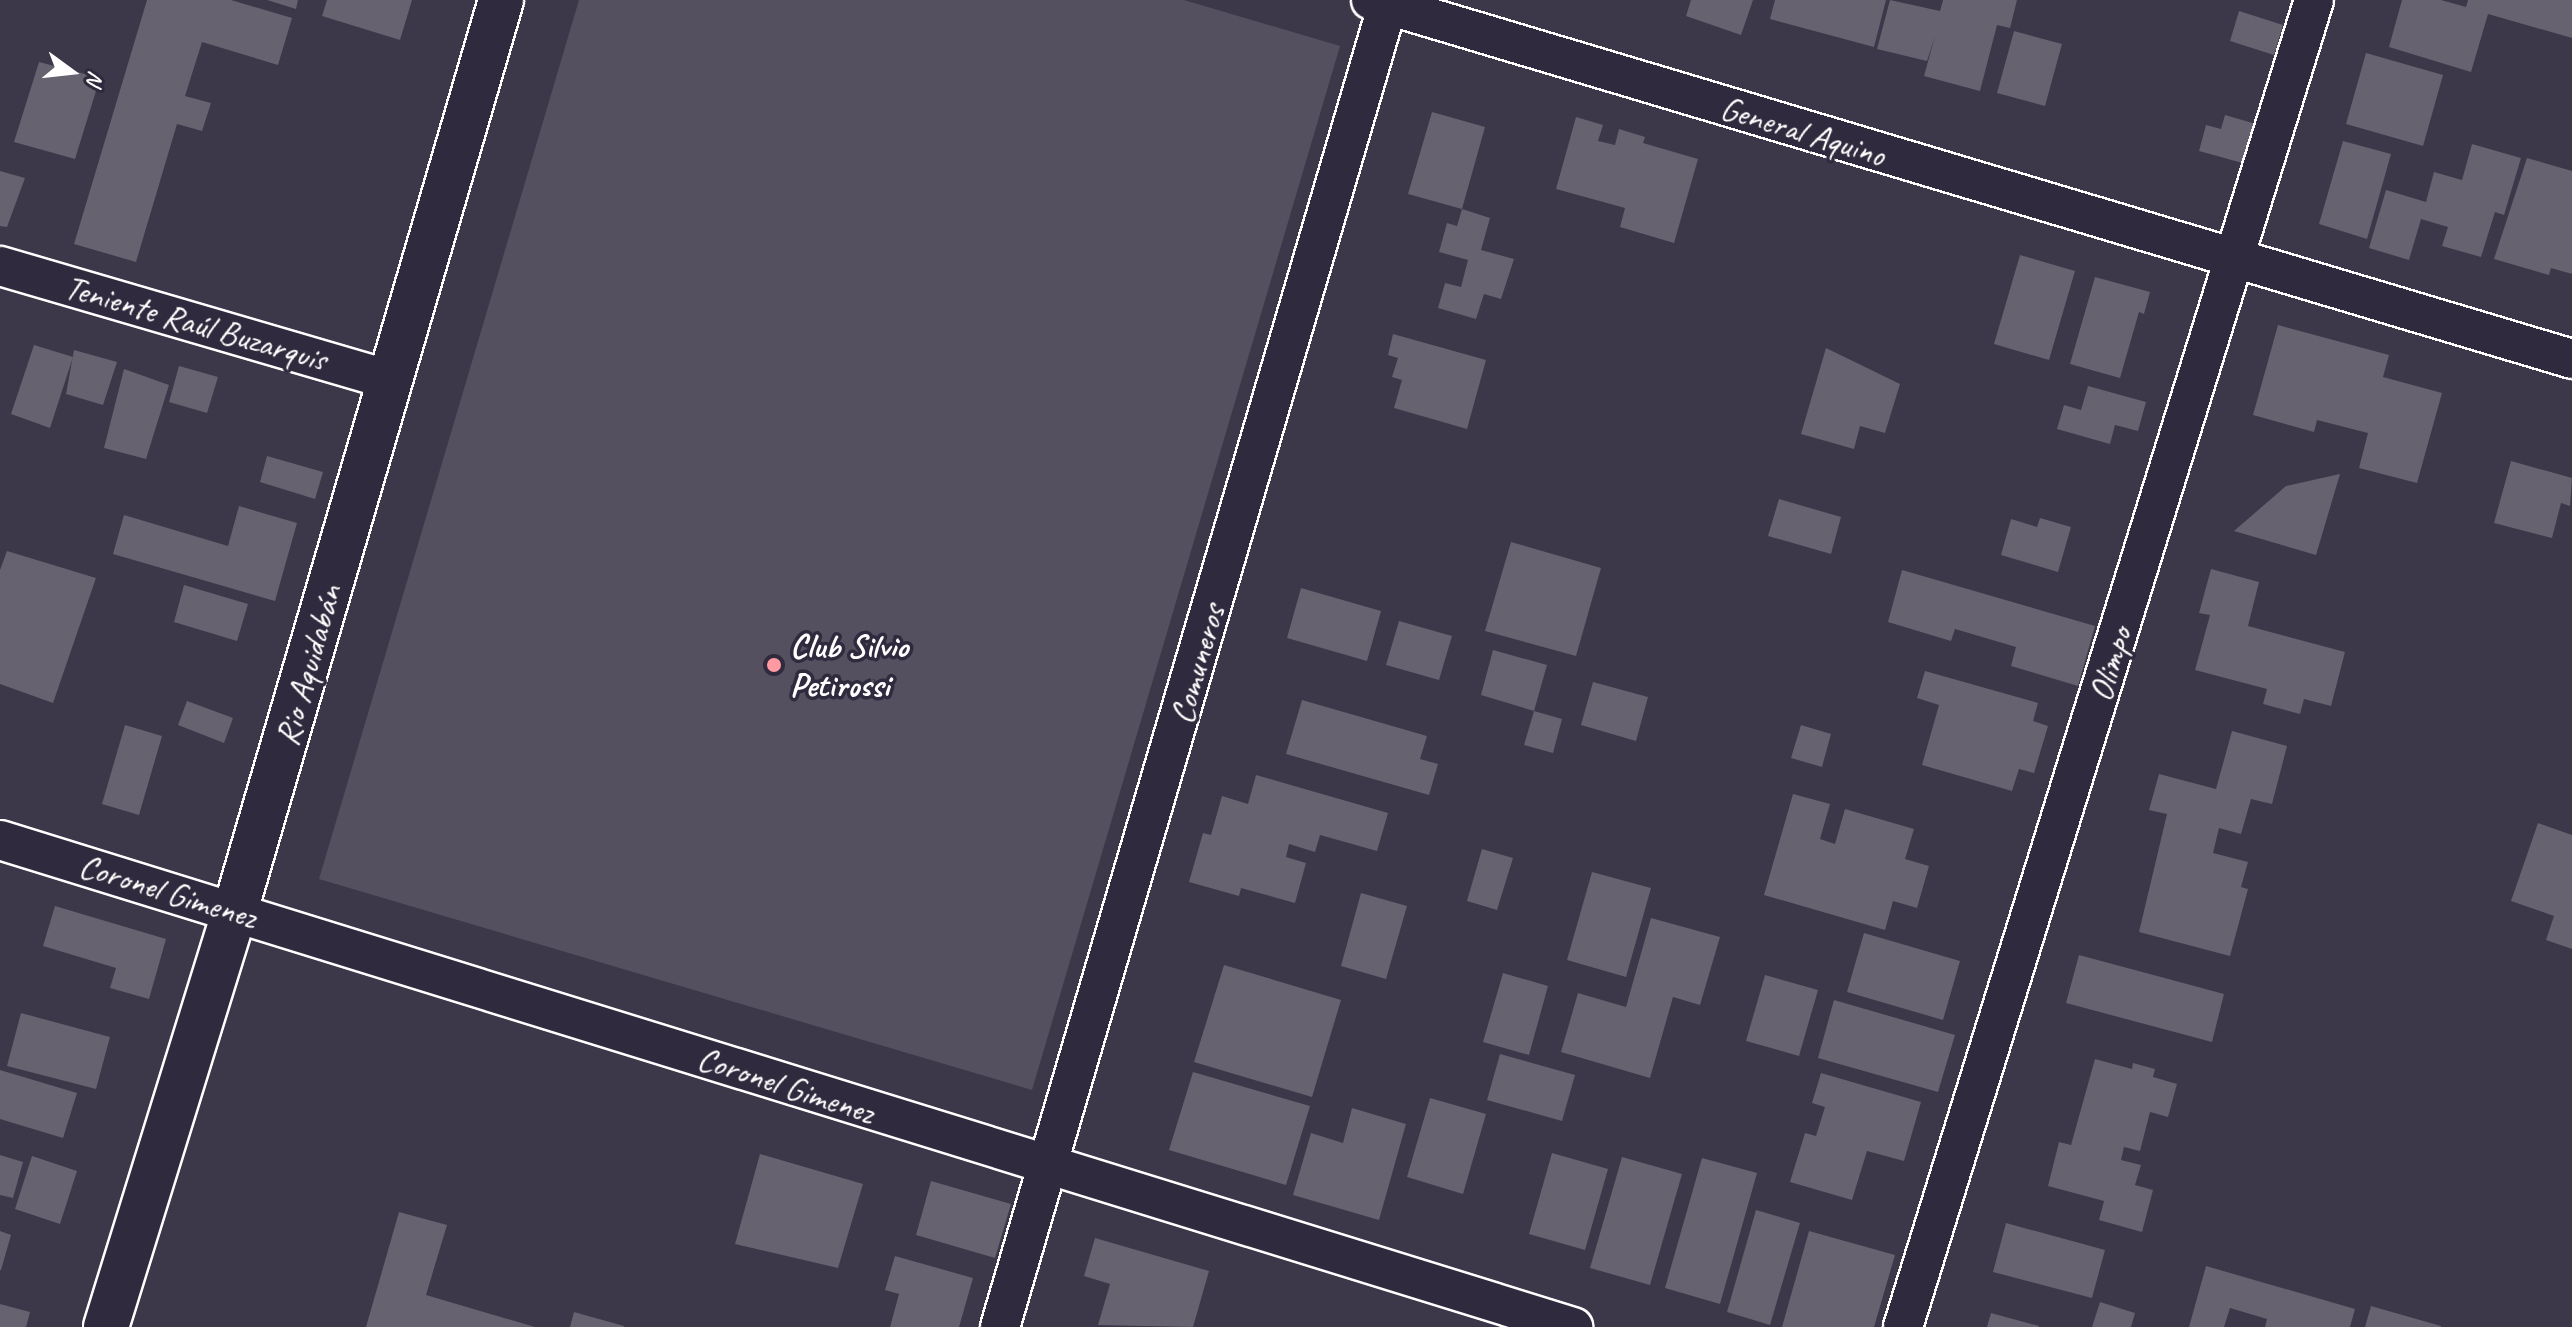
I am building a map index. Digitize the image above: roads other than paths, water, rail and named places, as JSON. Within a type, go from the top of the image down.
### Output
[{"type":"street","name":"Rio Aquidabán","points":[[106,1327],[235,911],[501,0]]},
{"type":"street","name":"Olimpo","points":[[1903,1327],[2314,0]]},
{"type":"street","name":"General Aquino","points":[[1382,2],[2235,262],[2572,359]]},
{"type":"street","name":"Comuneros","points":[[1000,1327],[1051,1168],[1382,2]]},
{"type":"street","name":"Teniente Raúl Buzarquis","points":[[0,266],[391,380]]},
{"type":"street","name":"Coronel Gimenez","points":[[0,840],[1051,1168],[1573,1327]]},
{"type":"place","name":"Club Silvio Petirossi","points":[[774,665]]}]
